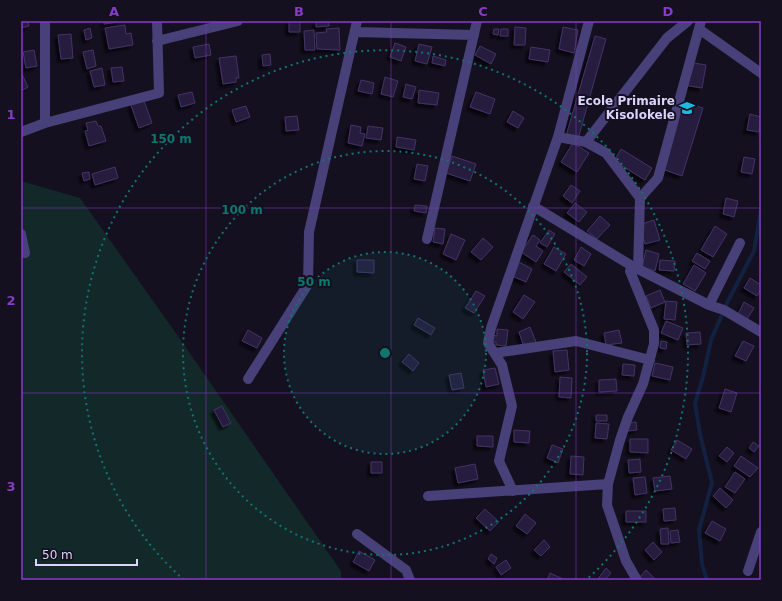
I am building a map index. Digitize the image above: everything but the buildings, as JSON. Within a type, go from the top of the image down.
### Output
[{"type":"street","points":[[45,21],[45,124]]},
{"type":"street","points":[[21,132],[158,92],[157,21]]},
{"type":"street","points":[[157,42],[238,21]]},
{"type":"street","points":[[248,379],[308,284],[309,232],[357,21]]},
{"type":"street","points":[[427,239],[477,21]]},
{"type":"street","points":[[513,491],[499,461],[512,406],[502,365],[488,343],[490,328],[558,137],[589,21]]},
{"type":"street","points":[[586,142],[667,38],[688,21]]},
{"type":"street","points":[[637,580],[626,561],[607,505],[608,484],[628,417],[643,384],[654,344],[654,330],[630,271],[635,267],[640,198],[658,178],[700,25],[761,73]]},
{"type":"street","points":[[355,32],[474,35]]},
{"type":"street","points":[[558,137],[586,142],[606,153],[640,198]]},
{"type":"street","points":[[533,206],[635,267],[709,305],[724,310],[761,332]]},
{"type":"street","points":[[21,234],[25,253]]},
{"type":"street","points":[[709,305],[740,243]]},
{"type":"street","points":[[495,353],[576,341],[650,360]]},
{"type":"street","points":[[428,496],[608,484]]},
{"type":"street","points":[[748,571],[761,532]]},
{"type":"street","points":[[357,534],[406,570],[410,580]]},
{"type":"green space","points":[[21,181],[80,198],[341,571],[341,580],[21,580]]},
{"type":"waterway","points":[[707,580],[702,564],[699,530],[712,483],[700,434],[695,403],[703,377],[711,340],[728,301],[754,251],[761,210]]},
{"type":"place","name":"Ecole Primaire Kisolokele","points":[[687,108]]}]
